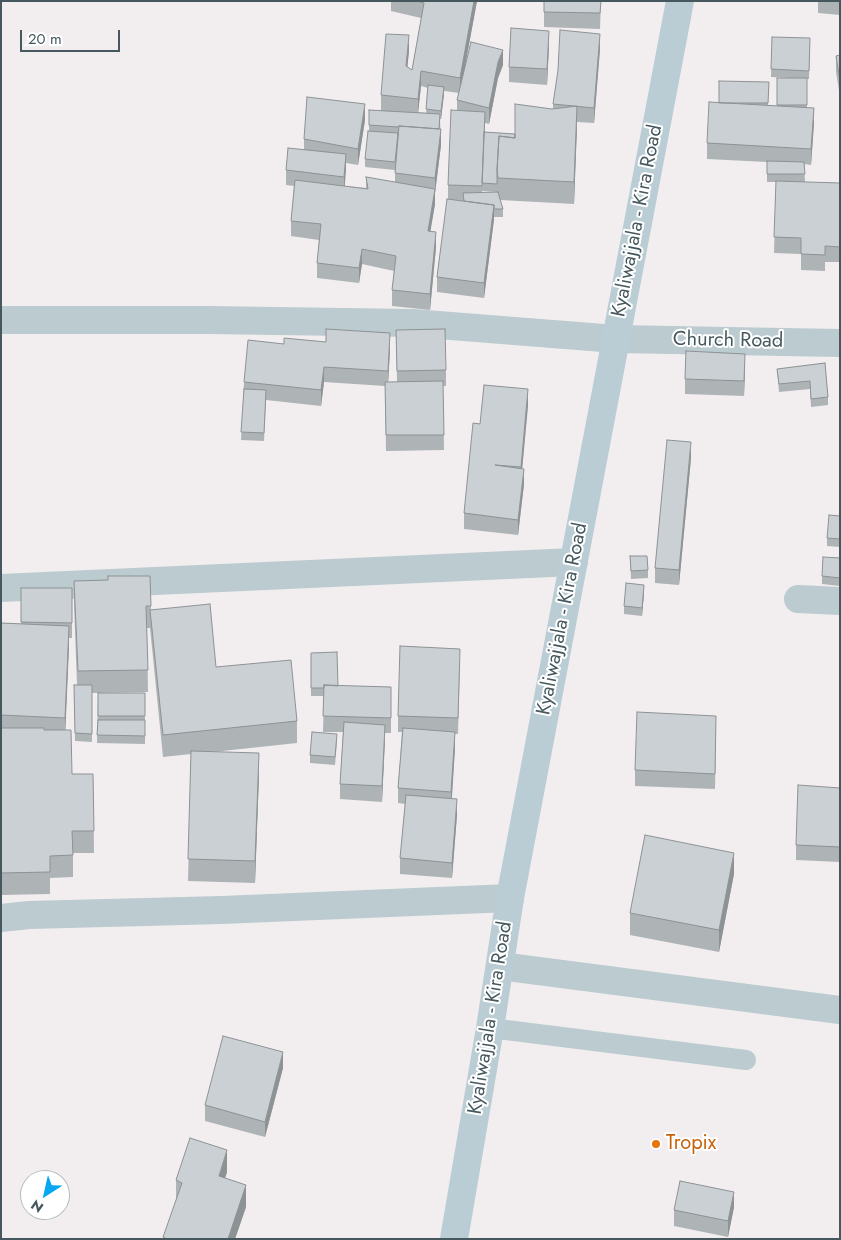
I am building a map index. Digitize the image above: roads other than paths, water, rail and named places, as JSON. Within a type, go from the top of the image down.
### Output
[{"type":"street","name":"Kyaliwajjala - Kira Road","points":[[454,1239],[510,898],[680,1]]},
{"type":"street","name":"Church Road","points":[[1,320],[413,323],[616,339],[840,343]]},
{"type":"street","points":[[1,588],[574,562]]},
{"type":"street","points":[[798,599],[840,601]]},
{"type":"street","points":[[1,918],[30,915],[222,910],[510,898]]},
{"type":"street","points":[[500,966],[840,1010]]},
{"type":"lane","points":[[490,1028],[746,1060]]},
{"type":"place","name":"Tropix","points":[[656,1144]]}]
